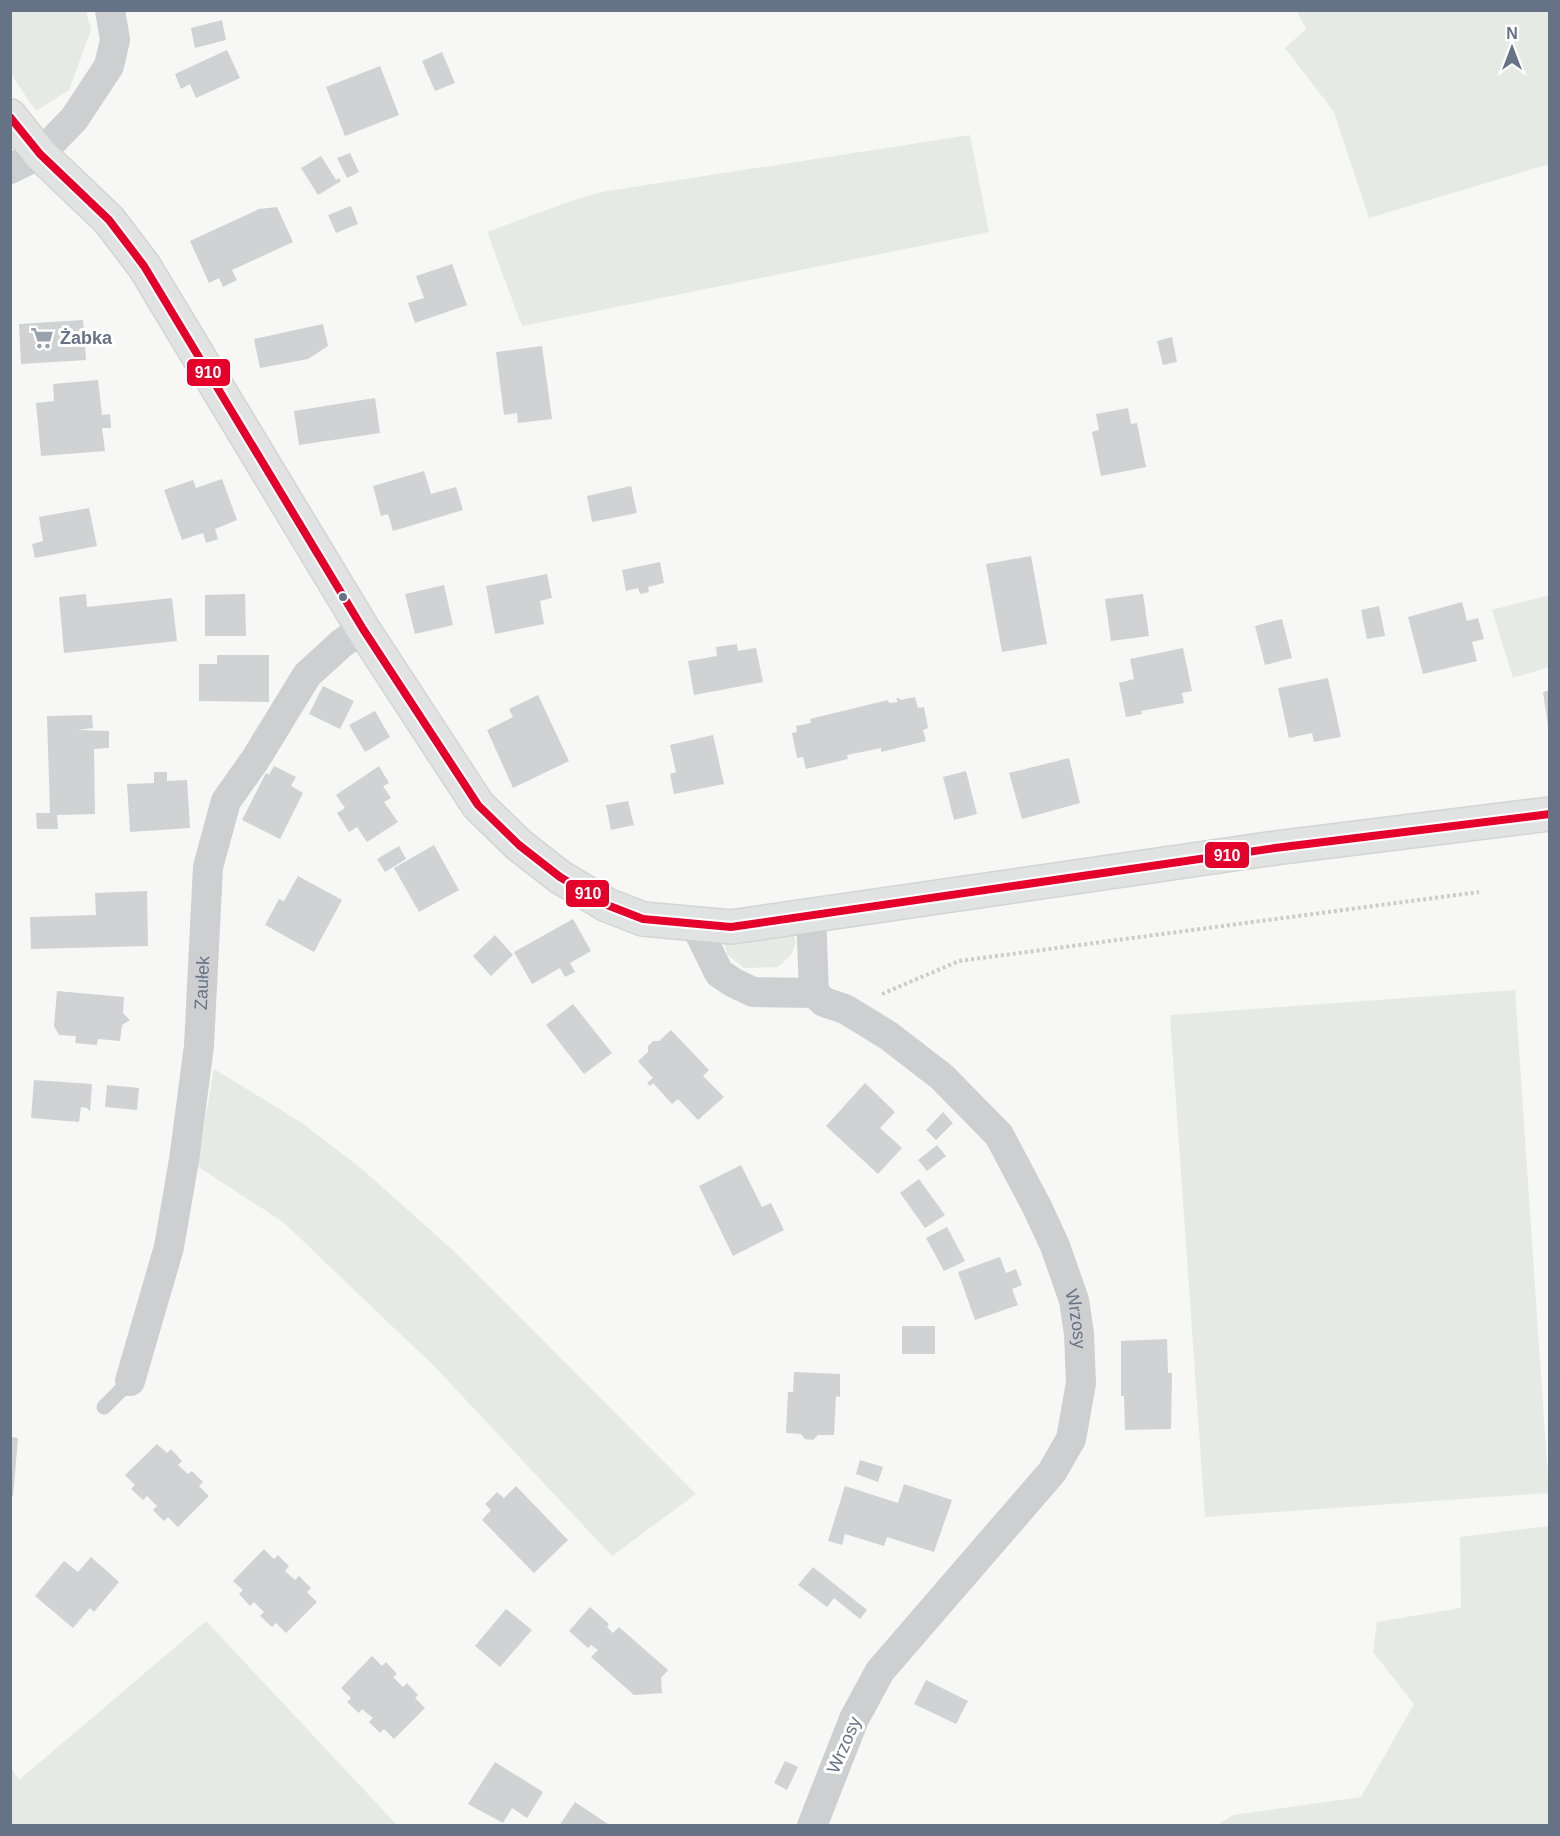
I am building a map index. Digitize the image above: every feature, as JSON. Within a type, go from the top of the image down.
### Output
[{"type":"street","points":[[10,169],[40,154],[74,118],[109,66],[115,40],[110,10]]},
{"type":"street","points":[[10,116],[40,154],[109,219],[144,266],[363,629],[478,805],[519,845],[560,877],[607,905],[644,919],[731,927],[1264,850],[1550,814]]},
{"type":"street","name":"Zaułek","points":[[130,1381],[169,1247],[178,1193],[199,1046],[208,867],[226,801],[255,760],[307,675],[342,643],[363,629]]},
{"type":"street","points":[[811,914],[814,993]]},
{"type":"street","name":"Wrzosy","points":[[695,924],[719,973],[753,992],[814,993],[824,1002],[846,1009],[889,1036],[942,1077],[999,1135],[1045,1223],[1074,1300],[1079,1334],[1081,1383],[1071,1439],[1052,1472],[880,1671],[854,1719],[812,1826]]},
{"type":"lane","points":[[104,1407],[130,1381]]},
{"type":"path","points":[[846,1009],[958,961],[1479,892]]},
{"type":"shaded area","points":[[10,11],[86,11],[91,30],[69,90],[36,111],[11,74]]},
{"type":"shaded area","points":[[1297,11],[1549,11],[1549,164],[1369,218],[1334,112],[1285,48],[1306,29]]},
{"type":"shaded area","points":[[970,135],[989,232],[522,326],[487,232],[601,192]]},
{"type":"shaded area","points":[[1549,595],[1549,667],[1513,678],[1492,610]]},
{"type":"shaded area","points":[[793,934],[796,943],[791,955],[778,967],[744,968],[727,954],[725,943],[730,939]]},
{"type":"shaded area","points":[[1515,990],[1549,1493],[1205,1517],[1170,1015]]},
{"type":"shaded area","points":[[214,1069],[302,1123],[363,1170],[455,1252],[696,1494],[612,1556],[435,1367],[283,1222],[197,1166]]},
{"type":"shaded area","points":[[1549,1526],[1549,1825],[1218,1825],[1233,1815],[1361,1797],[1414,1704],[1373,1652],[1377,1622],[1461,1608],[1460,1537]]},
{"type":"shaded area","points":[[206,1621],[397,1825],[11,1825],[11,1768],[19,1780]]},
{"type":"building","points":[[222,20],[226,40],[195,48],[191,28]]},
{"type":"building","points":[[227,50],[240,78],[196,98],[190,84],[181,89],[175,74]]},
{"type":"building","points":[[442,52],[455,83],[435,91],[422,61]]},
{"type":"building","points":[[380,66],[399,115],[345,136],[326,87]]},
{"type":"building","points":[[350,153],[359,172],[347,178],[337,158]]},
{"type":"building","points":[[321,156],[336,180],[339,178],[341,181],[318,195],[301,168]]},
{"type":"building","points":[[351,206],[358,224],[336,233],[328,215]]},
{"type":"building","points":[[277,207],[293,242],[232,270],[237,280],[223,287],[219,278],[209,283],[190,241],[259,209]]},
{"type":"building","points":[[452,264],[467,305],[415,323],[408,303],[424,298],[416,276]]},
{"type":"building","points":[[83,320],[86,360],[21,364],[19,324]]},
{"type":"building","points":[[323,324],[328,346],[308,359],[260,368],[254,339]]},
{"type":"building","points":[[1172,337],[1177,362],[1163,365],[1157,341]]},
{"type":"building","points":[[542,346],[552,419],[518,423],[517,413],[504,415],[496,352]]},
{"type":"building","points":[[98,380],[102,415],[110,414],[111,428],[102,428],[105,451],[41,456],[36,403],[54,401],[53,384]]},
{"type":"building","points":[[375,398],[380,433],[299,445],[294,411]]},
{"type":"building","points":[[1128,408],[1131,424],[1137,423],[1146,467],[1101,476],[1092,432],[1099,430],[1096,414]]},
{"type":"building","points":[[424,471],[431,494],[456,487],[463,510],[393,531],[388,514],[381,516],[373,486]]},
{"type":"building","points":[[222,479],[237,520],[215,529],[218,539],[206,543],[203,533],[182,540],[164,490],[193,480],[196,488]]},
{"type":"building","points":[[631,486],[637,513],[592,522],[587,496]]},
{"type":"building","points":[[89,508],[97,546],[35,558],[32,544],[43,541],[39,517]]},
{"type":"building","points":[[1031,556],[1047,644],[1002,652],[986,564]]},
{"type":"building","points":[[660,562],[664,583],[648,587],[649,592],[640,594],[638,588],[626,591],[622,570]]},
{"type":"building","points":[[547,574],[552,598],[540,601],[544,624],[495,634],[486,586]]},
{"type":"building","points":[[444,585],[453,625],[415,634],[405,594]]},
{"type":"building","points":[[86,594],[87,607],[172,598],[177,641],[64,653],[59,597]]},
{"type":"building","points":[[245,594],[246,636],[205,636],[205,595]]},
{"type":"building","points":[[1143,594],[1149,636],[1111,641],[1105,599]]},
{"type":"building","points":[[1462,602],[1467,621],[1478,618],[1484,639],[1472,642],[1477,661],[1423,674],[1408,617]]},
{"type":"building","points":[[1379,606],[1385,636],[1367,639],[1361,610]]},
{"type":"building","points":[[1282,619],[1292,658],[1265,665],[1255,626]]},
{"type":"building","points":[[737,644],[738,651],[756,648],[763,682],[694,695],[688,661],[717,656],[716,647]]},
{"type":"building","points":[[1183,648],[1192,691],[1182,693],[1184,703],[1141,711],[1142,714],[1126,717],[1119,683],[1134,679],[1130,659]]},
{"type":"building","points":[[217,655],[269,655],[269,702],[199,701],[199,664],[217,664]]},
{"type":"building","points":[[1328,678],[1341,737],[1314,742],[1312,733],[1289,738],[1278,688]]},
{"type":"building","points":[[323,686],[354,701],[340,729],[309,714]]},
{"type":"building","points":[[1550,690],[1550,726],[1548,726],[1543,692]]},
{"type":"building","points":[[538,695],[569,761],[513,788],[487,730],[513,717],[509,709]]},
{"type":"building","points":[[915,697],[918,708],[924,707],[928,728],[923,730],[926,741],[881,752],[881,748],[847,755],[848,759],[806,769],[803,757],[797,758],[792,733],[797,732],[796,726],[811,723],[810,719],[888,700],[889,703],[898,702],[896,698],[900,700]]},
{"type":"building","points":[[375,711],[390,737],[365,752],[349,725]]},
{"type":"building","points":[[92,715],[93,728],[77,730],[109,731],[109,748],[94,749],[95,814],[57,815],[58,829],[37,829],[36,813],[50,813],[47,716]]},
{"type":"building","points":[[713,735],[724,784],[674,794],[670,774],[676,772],[670,745]]},
{"type":"building","points":[[1069,758],[1080,803],[1022,819],[1009,773]]},
{"type":"building","points":[[274,766],[296,777],[291,786],[303,793],[280,839],[242,820],[266,773],[269,775]]},
{"type":"building","points":[[379,766],[389,783],[383,786],[391,798],[384,802],[398,822],[367,842],[357,827],[349,832],[337,813],[345,808],[336,795]]},
{"type":"building","points":[[966,771],[977,814],[954,820],[943,777]]},
{"type":"building","points":[[154,772],[167,772],[167,781],[187,780],[190,828],[130,832],[127,784],[154,783]]},
{"type":"building","points":[[628,801],[634,825],[611,830],[606,805]]},
{"type":"building","points":[[434,845],[459,890],[419,912],[394,868]]},
{"type":"building","points":[[399,846],[406,859],[385,872],[377,859]]},
{"type":"building","points":[[298,876],[342,900],[314,952],[265,925],[279,899],[284,901]]},
{"type":"building","points":[[147,891],[148,946],[31,949],[30,917],[96,915],[95,893]]},
{"type":"building","points":[[573,919],[591,951],[570,963],[575,972],[565,977],[560,968],[532,984],[514,952]]},
{"type":"building","points":[[495,935],[513,955],[491,976],[473,956]]},
{"type":"building","points":[[57,991],[124,997],[123,1013],[130,1020],[122,1025],[120,1041],[98,1039],[97,1045],[75,1043],[76,1036],[59,1035],[54,1026]]},
{"type":"building","points":[[573,1004],[612,1053],[584,1074],[546,1025]]},
{"type":"building","points":[[671,1030],[709,1070],[703,1076],[724,1097],[698,1120],[678,1099],[672,1104],[653,1083],[650,1086],[647,1083],[653,1078],[638,1061],[648,1052],[648,1046],[653,1041],[659,1041]]},
{"type":"building","points":[[34,1080],[92,1084],[90,1111],[81,1107],[79,1122],[31,1118]]},
{"type":"building","points":[[865,1083],[895,1112],[880,1128],[902,1148],[878,1174],[826,1126]]},
{"type":"building","points":[[107,1085],[139,1088],[137,1110],[105,1107]]},
{"type":"building","points":[[943,1112],[953,1123],[936,1140],[926,1130]]},
{"type":"building","points":[[937,1145],[946,1156],[927,1171],[918,1160]]},
{"type":"building","points":[[741,1165],[762,1207],[771,1203],[784,1230],[733,1256],[699,1186]]},
{"type":"building","points":[[919,1179],[945,1215],[925,1228],[900,1193]]},
{"type":"building","points":[[947,1227],[965,1261],[944,1271],[926,1238]]},
{"type":"building","points":[[1000,1257],[1006,1273],[1016,1269],[1022,1285],[1012,1289],[1018,1305],[975,1320],[958,1272]]},
{"type":"building","points":[[902,1326],[935,1326],[935,1354],[902,1354]]},
{"type":"building","points":[[1167,1339],[1168,1373],[1172,1373],[1171,1429],[1125,1430],[1124,1396],[1121,1396],[1121,1341]]},
{"type":"building","points":[[794,1372],[840,1374],[840,1397],[836,1396],[834,1435],[818,1435],[813,1440],[805,1439],[801,1434],[786,1433],[788,1392],[793,1392]]},
{"type":"building","points":[[10,1437],[18,1438],[13,1496],[10,1496]]},
{"type":"building","points":[[157,1444],[167,1453],[171,1449],[182,1461],[178,1465],[188,1474],[192,1471],[203,1482],[199,1486],[209,1496],[178,1527],[168,1517],[164,1521],[153,1510],[157,1506],[147,1496],[143,1500],[131,1489],[135,1485],[125,1475]]},
{"type":"building","points":[[860,1460],[883,1467],[878,1482],[856,1474]]},
{"type":"building","points":[[904,1484],[952,1500],[934,1552],[887,1537],[884,1546],[845,1534],[842,1545],[828,1541],[845,1486],[898,1503]]},
{"type":"building","points":[[516,1486],[568,1540],[534,1573],[482,1520],[491,1510],[485,1504],[497,1492],[504,1498]]},
{"type":"building","points":[[264,1549],[274,1559],[278,1555],[289,1566],[285,1571],[295,1580],[299,1576],[311,1588],[307,1592],[317,1602],[286,1633],[276,1623],[272,1627],[260,1616],[264,1612],[254,1602],[250,1606],[239,1594],[243,1590],[233,1581]]},
{"type":"building","points":[[91,1557],[119,1582],[94,1612],[90,1608],[73,1628],[35,1596],[64,1561],[78,1572]]},
{"type":"building","points":[[813,1567],[867,1610],[860,1619],[834,1598],[827,1607],[798,1585]]},
{"type":"building","points":[[590,1607],[609,1624],[607,1627],[613,1633],[619,1627],[668,1670],[661,1678],[662,1693],[634,1695],[591,1657],[598,1650],[591,1645],[588,1648],[569,1631]]},
{"type":"building","points":[[506,1609],[532,1630],[500,1667],[475,1646]]},
{"type":"building","points":[[372,1656],[382,1666],[386,1662],[397,1674],[393,1677],[403,1687],[407,1683],[418,1695],[415,1698],[425,1708],[394,1739],[384,1729],[380,1733],[369,1722],[373,1718],[362,1709],[359,1713],[347,1702],[351,1698],[341,1688]]},
{"type":"building","points":[[926,1680],[968,1701],[956,1724],[914,1704]]},
{"type":"building","points":[[785,1761],[798,1767],[787,1790],[774,1783]]},
{"type":"building","points":[[495,1762],[543,1792],[527,1818],[512,1808],[503,1823],[468,1804]]},
{"type":"building","points":[[575,1802],[611,1826],[559,1826]]},
{"type":"transit line","name":"910","points":[[10,117],[40,154],[109,220],[144,266],[363,629],[478,805],[519,845],[560,877],[607,905],[643,919],[731,927],[1275,848],[1550,814]]},
{"type":"place","name":"Żabka","points":[[42,338]]}]
